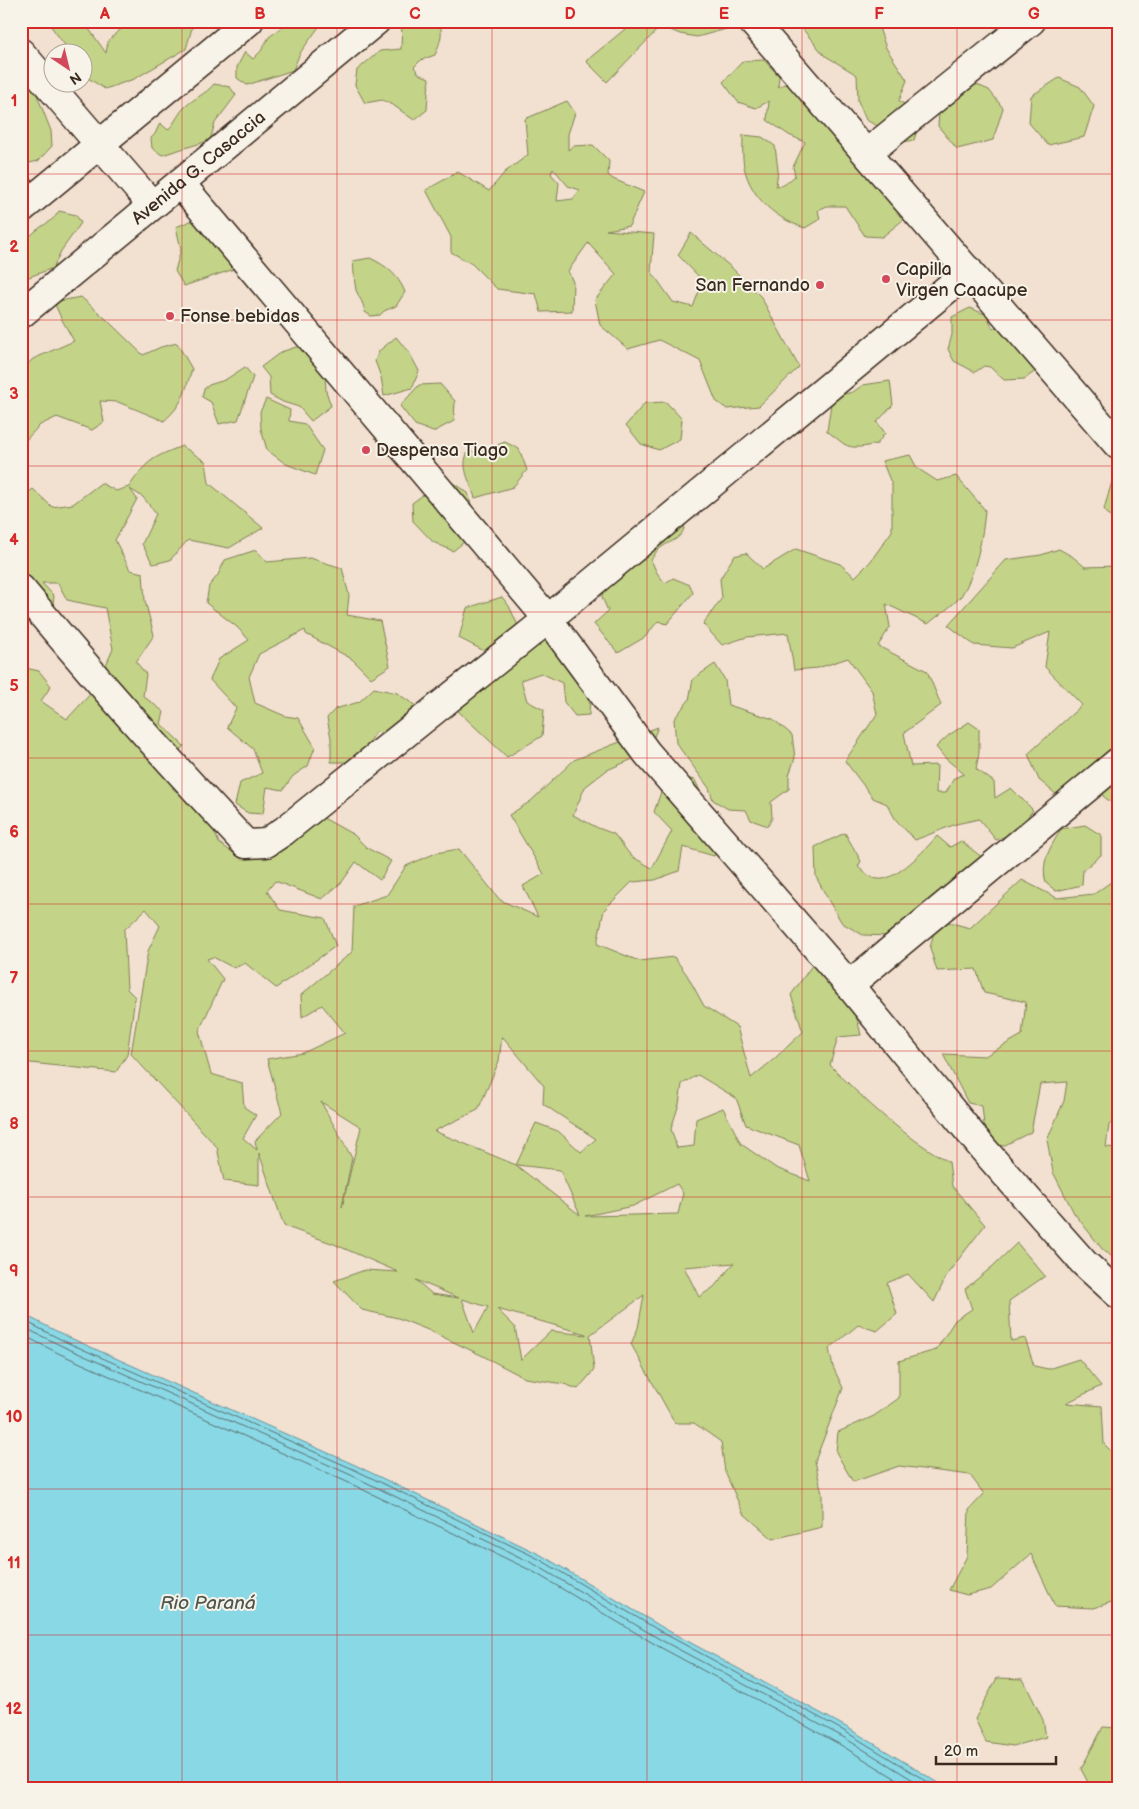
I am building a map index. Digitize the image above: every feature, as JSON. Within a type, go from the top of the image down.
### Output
[{"type":"street","points":[[21,209],[249,21]]},
{"type":"street","name":"Avenida G. Casaccia","points":[[21,314],[376,21]]},
{"type":"street","points":[[752,21],[1115,436]]},
{"type":"street","points":[[867,153],[1032,21]]},
{"type":"street","points":[[21,53],[152,205]]},
{"type":"street","points":[[180,183],[548,619],[648,753],[849,985],[985,1151],[1084,1263],[1118,1294]]},
{"type":"street","points":[[21,588],[192,787],[246,844],[266,843],[284,831],[548,619],[969,271]]},
{"type":"street","points":[[849,985],[1118,762]]},
{"type":"green space","points":[[47,21],[90,21],[89,29],[106,53],[108,41],[130,21],[194,21],[186,49],[134,79],[105,89],[92,81],[92,42],[63,42]]},
{"type":"green space","points":[[291,21],[318,21],[321,24],[300,53],[293,70],[247,85],[237,78],[237,67],[245,52],[253,59],[261,51],[269,37]]},
{"type":"green space","points":[[405,21],[438,21],[441,29],[441,38],[435,55],[421,60],[414,67],[419,74],[429,78],[427,110],[414,120],[393,105],[382,100],[365,103],[355,85],[357,70],[380,51],[401,49],[402,23]]},
{"type":"green space","points":[[635,21],[728,21],[730,28],[697,37],[680,34],[661,26],[607,82],[586,61]]},
{"type":"green space","points":[[796,21],[886,21],[878,25],[886,48],[907,80],[899,101],[912,109],[920,121],[914,140],[898,143],[876,125],[866,120],[858,101],[857,75],[824,55]]},
{"type":"green space","points":[[764,60],[779,76],[778,87],[784,84],[809,85],[906,189],[903,220],[882,237],[865,236],[845,206],[827,206],[818,210],[820,219],[805,228],[794,224],[766,206],[752,188],[744,167],[743,135],[762,137],[775,146],[778,170],[776,186],[784,185],[795,176],[793,167],[805,142],[789,135],[767,120],[769,101],[756,108],[738,102],[723,82],[743,61]]},
{"type":"green space","points":[[1059,78],[1080,87],[1094,106],[1084,137],[1048,145],[1029,123],[1031,96]]},
{"type":"green space","points":[[21,81],[35,90],[51,131],[52,146],[38,161],[21,165]]},
{"type":"green space","points":[[968,81],[989,90],[1003,108],[993,140],[957,149],[938,126],[940,100]]},
{"type":"green space","points":[[214,84],[230,87],[236,95],[215,123],[208,141],[162,155],[152,148],[151,138],[160,123],[168,130],[183,109]]},
{"type":"green space","points":[[567,101],[575,113],[568,134],[568,150],[573,146],[593,145],[609,161],[608,175],[644,192],[629,226],[606,230],[654,234],[651,271],[673,302],[693,307],[703,281],[678,255],[691,233],[732,268],[761,297],[799,367],[759,406],[727,409],[716,401],[700,361],[659,340],[628,349],[600,325],[595,300],[616,274],[588,243],[568,271],[573,282],[572,311],[541,312],[536,294],[497,289],[472,264],[451,252],[451,237],[426,190],[458,172],[489,191],[505,172],[528,155],[525,119]],"holes":[[[553,168],[568,186],[580,190],[573,199],[557,201],[559,183],[551,174]]]},
{"type":"green space","points":[[59,211],[76,215],[81,223],[61,251],[53,268],[21,280],[22,250],[28,238]]},
{"type":"green space","points":[[200,217],[237,268],[184,286],[175,271],[181,249],[176,227]]},
{"type":"green space","points":[[370,258],[382,264],[391,272],[405,292],[396,306],[384,311],[380,315],[371,316],[365,312],[363,303],[356,290],[353,261]]},
{"type":"green space","points":[[81,297],[143,355],[161,347],[177,343],[192,369],[185,391],[175,409],[164,421],[118,402],[100,401],[104,422],[92,430],[57,417],[40,425],[21,445],[21,370],[33,359],[74,341],[54,302]]},
{"type":"green space","points":[[970,308],[987,315],[993,329],[1011,318],[1039,369],[1024,379],[1004,380],[990,367],[984,366],[975,372],[954,361],[948,349],[952,335],[952,317]]},
{"type":"green space","points":[[396,337],[410,354],[419,371],[412,388],[384,396],[381,377],[375,361],[379,351]]},
{"type":"green space","points":[[296,347],[314,351],[324,359],[326,391],[331,406],[311,421],[299,407],[270,395],[269,377],[261,367],[281,352]]},
{"type":"green space","points":[[245,367],[253,377],[238,420],[219,424],[211,402],[202,397],[204,389],[209,385],[225,380]]},
{"type":"green space","points":[[890,381],[893,405],[877,422],[885,433],[877,444],[860,447],[848,446],[827,431],[832,397],[853,392],[863,385]]},
{"type":"green space","points":[[440,384],[455,401],[454,421],[433,432],[415,425],[400,406],[419,385]]},
{"type":"green space","points":[[266,399],[290,410],[289,421],[305,424],[323,450],[315,475],[286,464],[267,450],[261,429],[260,412]]},
{"type":"green space","points":[[666,402],[682,419],[680,439],[659,450],[641,444],[626,425],[645,403]]},
{"type":"green space","points":[[505,442],[519,449],[527,470],[513,487],[475,498],[465,468],[466,456],[469,450],[477,453]]},
{"type":"green space","points":[[182,446],[206,462],[209,483],[263,528],[229,548],[188,540],[170,560],[153,564],[142,544],[156,514],[143,497],[130,489],[137,499],[115,540],[130,570],[143,573],[145,601],[154,635],[136,662],[146,674],[143,696],[164,712],[161,724],[184,746],[169,760],[173,789],[207,814],[219,843],[242,859],[262,851],[318,815],[354,835],[367,848],[391,861],[380,880],[356,862],[342,882],[322,899],[275,881],[267,891],[280,910],[325,918],[336,946],[276,988],[245,963],[234,968],[213,957],[207,959],[223,979],[199,1031],[211,1074],[242,1083],[244,1107],[256,1115],[243,1138],[257,1150],[255,1141],[282,1113],[267,1059],[303,1053],[345,1033],[322,1005],[302,1017],[301,995],[352,952],[354,906],[387,895],[406,866],[436,853],[459,849],[500,900],[538,917],[523,886],[544,874],[509,815],[531,801],[574,760],[658,727],[647,753],[607,770],[585,787],[573,815],[614,834],[631,856],[652,868],[672,831],[654,812],[667,775],[695,780],[704,800],[730,830],[714,856],[683,847],[679,871],[655,880],[632,882],[604,910],[597,944],[639,961],[674,957],[687,975],[704,1006],[737,1027],[751,1078],[803,1032],[791,995],[813,964],[849,985],[861,1035],[838,1037],[830,1065],[886,1118],[916,1141],[949,1162],[952,1186],[985,1225],[948,1273],[934,1302],[908,1274],[887,1283],[897,1314],[877,1331],[858,1325],[829,1349],[833,1367],[843,1388],[815,1461],[822,1494],[822,1527],[773,1539],[743,1513],[725,1472],[721,1442],[694,1423],[675,1423],[631,1344],[638,1328],[644,1295],[590,1335],[594,1370],[578,1389],[564,1384],[525,1378],[428,1330],[398,1318],[362,1310],[334,1281],[365,1270],[398,1272],[334,1244],[284,1226],[259,1153],[259,1185],[224,1181],[217,1147],[131,1054],[148,951],[160,926],[146,909],[124,930],[127,989],[135,997],[127,1055],[116,1072],[21,1062],[21,667],[39,671],[51,686],[41,701],[67,719],[96,688],[113,649],[105,608],[67,600],[58,583],[42,583],[54,596],[52,612],[38,625],[21,612],[21,498],[33,489],[52,507],[73,504],[101,483],[116,491],[129,487],[151,461]],"holes":[[[502,1036],[544,1086],[543,1104],[596,1139],[581,1152],[558,1131],[536,1123],[516,1165],[434,1131],[478,1110],[499,1061]],[[698,1075],[736,1098],[746,1125],[799,1145],[810,1181],[776,1168],[741,1144],[723,1108],[696,1119],[694,1146],[677,1148],[671,1129],[679,1104],[682,1084]],[[321,1102],[361,1127],[342,1207],[352,1158]],[[517,1165],[560,1170],[580,1215],[517,1166]],[[677,1184],[683,1193],[678,1214],[585,1216],[633,1206]],[[734,1263],[714,1287],[699,1297],[684,1267]],[[416,1280],[459,1298],[432,1294]],[[462,1299],[488,1307],[474,1333]],[[497,1309],[586,1335],[551,1331],[521,1360],[515,1327]]]},
{"type":"green space","points":[[910,455],[917,468],[937,481],[956,476],[985,510],[983,531],[975,566],[961,596],[928,624],[886,604],[890,627],[878,646],[927,671],[941,705],[904,733],[911,766],[937,765],[936,793],[946,793],[954,778],[964,774],[945,758],[936,747],[949,735],[969,722],[979,729],[979,753],[976,769],[994,782],[995,798],[1011,788],[1033,810],[1016,832],[996,840],[979,819],[956,824],[915,840],[896,820],[887,804],[873,798],[845,761],[877,714],[872,691],[848,658],[818,668],[794,670],[788,633],[747,637],[722,645],[703,624],[722,598],[720,579],[734,556],[746,553],[763,569],[796,549],[840,564],[855,577],[870,562],[892,531],[892,485],[882,461]]},
{"type":"green space","points":[[1118,475],[1118,527],[1104,509],[1113,478]]},
{"type":"green space","points":[[453,483],[468,493],[474,515],[475,533],[453,551],[433,542],[413,521],[412,503],[430,490]]},
{"type":"green space","points":[[686,520],[685,527],[680,536],[658,550],[651,560],[657,573],[665,583],[673,578],[690,585],[693,593],[667,624],[658,621],[645,637],[618,653],[594,624],[608,611],[602,597],[602,568]]},
{"type":"green space","points":[[1059,549],[1085,567],[1118,566],[1117,753],[1063,800],[1039,780],[1028,754],[1082,705],[1045,667],[1050,632],[1012,648],[974,645],[948,625],[1006,560],[1041,555]]},
{"type":"green space","points":[[256,550],[267,562],[310,558],[342,568],[349,595],[347,615],[380,621],[390,666],[371,678],[352,659],[306,634],[305,630],[259,654],[249,677],[255,703],[285,716],[298,718],[315,747],[308,766],[293,776],[283,790],[267,787],[263,814],[248,813],[235,805],[240,783],[262,773],[253,749],[227,727],[236,708],[210,680],[219,659],[249,640],[237,627],[206,603],[209,586],[218,575],[225,560]]},
{"type":"green space","points":[[502,597],[509,606],[521,632],[566,641],[591,677],[589,715],[575,716],[564,702],[562,683],[541,673],[521,680],[527,701],[544,710],[542,736],[507,757],[457,710],[468,703],[466,690],[496,657],[459,638],[467,608]]},
{"type":"green space","points":[[715,664],[725,680],[728,705],[773,719],[792,735],[795,758],[789,775],[789,789],[771,802],[772,818],[768,826],[751,820],[746,810],[728,809],[713,800],[709,788],[676,743],[674,719],[689,700],[693,679]]},
{"type":"green space","points":[[374,688],[397,693],[429,715],[401,737],[376,732],[357,762],[331,762],[331,738],[327,718],[335,709],[359,702]]},
{"type":"green space","points":[[1118,769],[1118,808],[1103,796],[1107,774]]},
{"type":"green space","points":[[1085,825],[1101,835],[1101,855],[1083,870],[1082,885],[1056,891],[1046,883],[1044,868],[1050,848],[1061,829]]},
{"type":"green space","points":[[845,833],[861,861],[858,867],[870,876],[878,879],[885,879],[910,864],[937,836],[950,847],[961,841],[983,858],[949,891],[924,902],[909,926],[892,936],[863,935],[842,923],[816,877],[815,847]]},
{"type":"green space","points":[[1118,877],[1118,1117],[1109,1125],[1106,1147],[1118,1148],[1118,1261],[1103,1250],[1074,1213],[1053,1172],[1047,1140],[1064,1101],[1067,1082],[1040,1084],[1031,1132],[1003,1146],[986,1143],[982,1106],[968,1103],[943,1054],[985,1056],[1022,1035],[1026,1002],[984,993],[976,969],[937,971],[930,948],[937,919],[970,928],[1022,880],[1057,898],[1094,894]]},
{"type":"green space","points":[[1017,1243],[1045,1276],[1009,1301],[1011,1341],[1025,1338],[1034,1366],[1048,1369],[1079,1359],[1101,1386],[1066,1403],[1102,1406],[1104,1444],[1118,1458],[1118,1600],[1093,1608],[1055,1606],[1031,1554],[991,1589],[967,1595],[949,1590],[967,1556],[969,1510],[984,1494],[970,1475],[899,1466],[853,1482],[836,1452],[838,1432],[874,1416],[899,1398],[899,1361],[936,1350],[955,1320],[972,1309],[965,1289]]},
{"type":"green space","points":[[997,1678],[1023,1679],[1043,1720],[1046,1737],[1013,1746],[986,1742],[975,1719]]},
{"type":"green space","points":[[1103,1727],[1118,1728],[1118,1788],[1091,1788],[1081,1769]]},
{"type":"water","name":"Rio Paraná","points":[[21,1313],[66,1336],[355,1465],[541,1555],[667,1630],[848,1728],[947,1788],[21,1788]]},
{"type":"place","name":"Capilla Virgen Caacupe","points":[[886,279]]},
{"type":"place","name":"San Fernando","points":[[820,285]]},
{"type":"place","name":"Fonse bebidas","points":[[170,316]]},
{"type":"place","name":"Despensa Tiago","points":[[366,450]]}]
